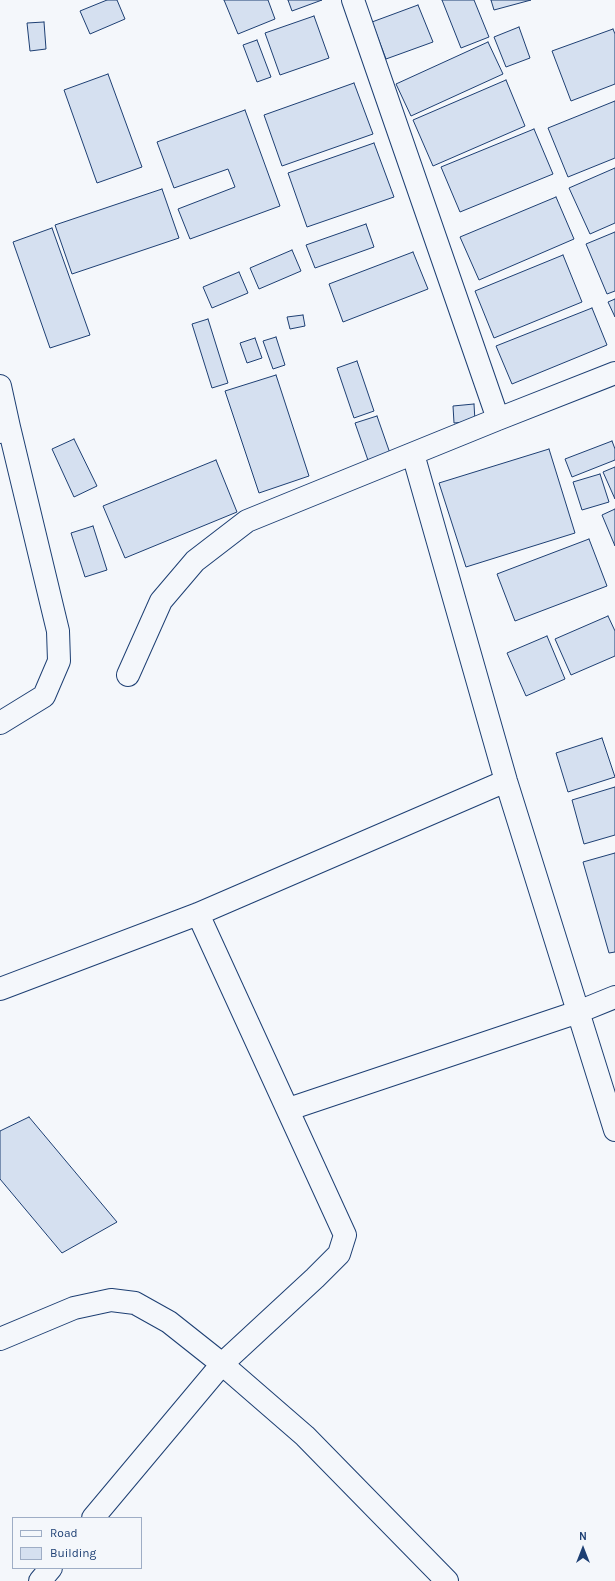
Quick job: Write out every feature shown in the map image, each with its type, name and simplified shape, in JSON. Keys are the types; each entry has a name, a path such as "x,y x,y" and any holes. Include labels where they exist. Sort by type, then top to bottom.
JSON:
{"street":[{"path":"353,0 498,419"},
{"path":"128,675 160,601 195,561 248,521 615,373"},
{"path":"0,386 5,430 58,631 59,661 44,696 0,723"},
{"path":"413,454 506,781 615,1130"},
{"path":"0,989 198,914 506,781"},
{"path":"94,1517 222,1364 339,1254 345,1235 289,1109 198,914"},
{"path":"289,1109 578,1012 615,997"},
{"path":"0,1339 74,1308 111,1300 135,1303 169,1322 222,1364 305,1436 447,1581"},
{"path":"40,1581 50,1569"}],"building":[{"path":"107,0 117,0 125,19 90,34 80,11"},
{"path":"224,0 268,0 275,19 238,34"},
{"path":"288,0 322,0 292,11"},
{"path":"442,0 474,0 489,37 461,48"},
{"path":"491,0 531,0 494,10"},
{"path":"418,5 433,42 386,59 372,22"},
{"path":"314,16 329,58 280,75 265,33"},
{"path":"44,22 46,49 30,51 27,23"},
{"path":"519,27 530,58 506,67 494,37"},
{"path":"613,29 615,34 615,84 571,101 552,51"},
{"path":"257,40 271,77 257,82 243,45"},
{"path":"488,42 503,74 411,116 396,84"},
{"path":"108,74 142,167 97,183 64,90"},
{"path":"506,80 525,126 433,166 413,120"},
{"path":"354,83 373,134 282,166 264,115"},
{"path":"615,101 615,158 568,177 548,128"},
{"path":"245,110 280,206 190,239 178,209 235,187 228,169 174,188 157,142"},
{"path":"534,129 553,174 460,212 441,167"},
{"path":"374,143 394,197 307,227 288,173"},
{"path":"615,168 615,223 590,234 569,188"},
{"path":"162,189 179,238 72,274 55,225"},
{"path":"556,197 574,239 479,280 460,237"},
{"path":"366,224 374,247 315,268 306,245"},
{"path":"52,228 90,335 50,348 13,242"},
{"path":"615,232 615,291 607,294 586,244"},
{"path":"292,250 301,271 259,289 250,268"},
{"path":"413,252 428,289 343,322 329,284"},
{"path":"563,255 582,302 494,338 475,291"},
{"path":"239,272 248,293 212,308 203,287"},
{"path":"615,299 615,317 608,302"},
{"path":"592,308 607,345 512,384 496,346"},
{"path":"303,315 305,326 290,329 287,317"},
{"path":"208,319 228,383 212,388 192,324"},
{"path":"276,337 285,365 273,369 263,341"},
{"path":"255,338 262,358 247,363 240,343"},
{"path":"357,361 374,411 354,418 337,368"},
{"path":"276,375 309,476 259,493 225,391"},
{"path":"474,404 475,421 454,423 453,406"},
{"path":"377,416 392,459 370,466 355,423"},
{"path":"74,439 97,486 74,497 52,449"},
{"path":"612,441 615,449 615,460 572,477 565,459"},
{"path":"549,449 575,533 466,567 439,483"},
{"path":"216,460 237,512 125,558 103,506"},
{"path":"615,467 615,499 603,472"},
{"path":"600,474 609,502 582,510 573,482"},
{"path":"615,509 615,546 602,515"},
{"path":"93,526 107,570 85,577 71,533"},
{"path":"589,539 607,586 515,621 497,574"},
{"path":"608,616 615,631 615,656 571,675 555,639"},
{"path":"547,636 565,679 526,696 507,653"},
{"path":"602,738 615,777 568,792 556,753"},
{"path":"615,787 615,835 584,844 572,800"},
{"path":"615,853 615,952 609,953 583,862"},
{"path":"29,1117 117,1222 62,1253 0,1179 0,1131"}]}
